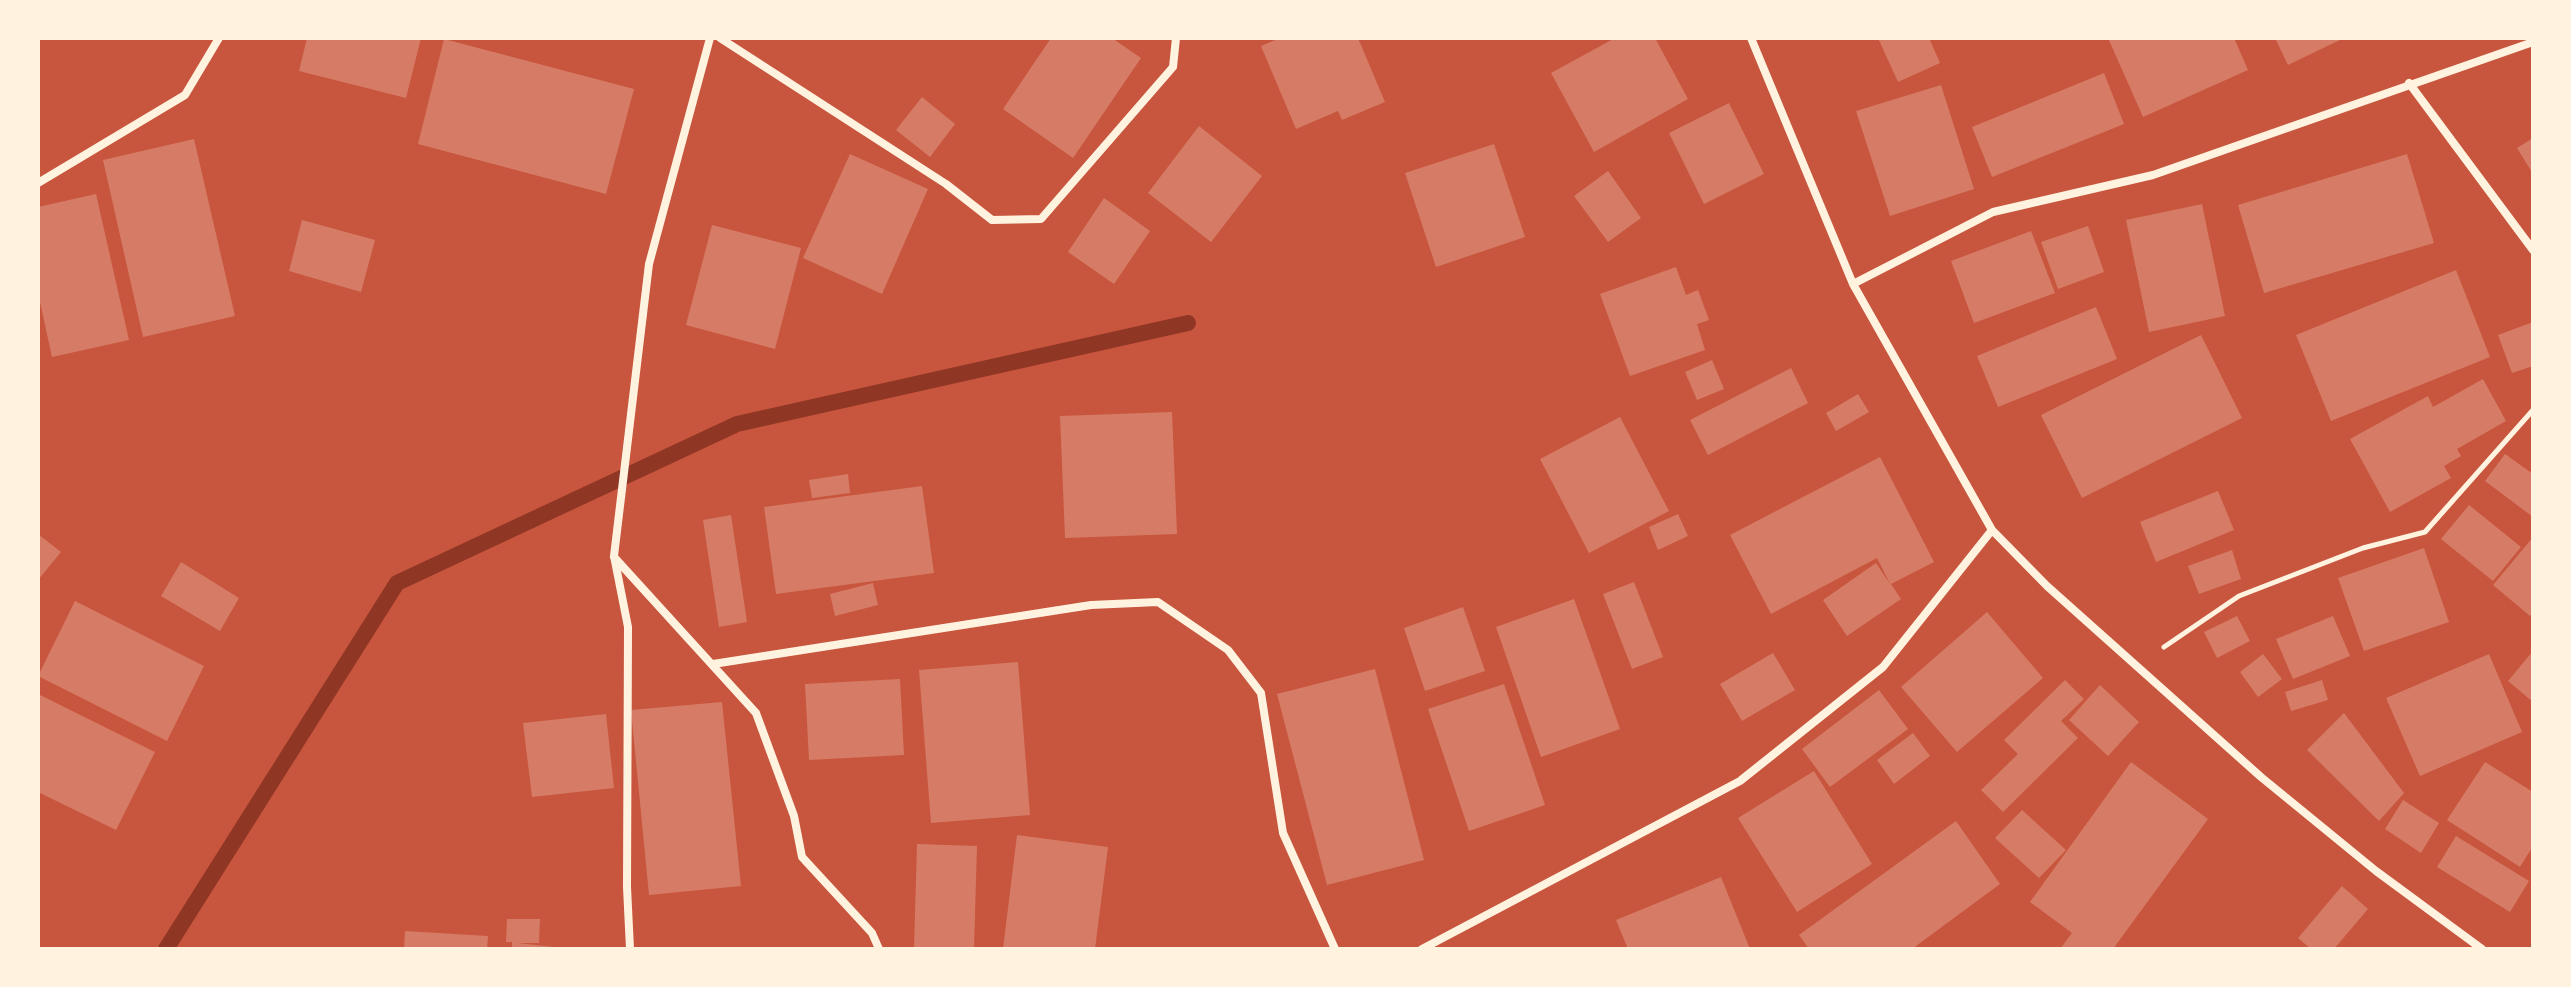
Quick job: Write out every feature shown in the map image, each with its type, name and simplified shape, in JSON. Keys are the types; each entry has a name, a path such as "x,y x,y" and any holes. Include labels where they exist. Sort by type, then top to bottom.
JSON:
{"street":[{"path":"38,183 185,95 219,38"},
{"path":"630,949 627,872 628,627 614,556 649,264 710,38"},
{"path":"720,38 946,184 992,220 1041,219 1173,67 1176,38"},
{"path":"1751,38 1853,284 1992,530 2261,777 2376,871 2482,949"},
{"path":"1853,284 1993,212 2153,175 2533,42"},
{"path":"2409,83 2533,250"},
{"path":"1422,949 1740,781 1883,667 1992,530"},
{"path":"614,556 756,713 794,816 802,857 872,933 879,949"},
{"path":"713,664 1091,605 1158,602 1228,650 1261,693 1283,833 1335,949"}],"path":[{"path":"2137,666 2239,596 2363,548 2425,532 2533,410"}],"building":[{"path":"307,38 421,38 406,98 299,71"},
{"path":"1051,38 1112,38 1141,58 1073,158 1003,109"},
{"path":"1280,38 1358,38 1385,102 1342,120 1338,111 1296,129 1261,46"},
{"path":"1615,38 1655,38 1688,99 1594,152 1551,73"},
{"path":"1878,38 1929,38 1940,63 1898,82"},
{"path":"2108,38 2234,38 2248,70 2143,117"},
{"path":"2275,38 2344,38 2288,65"},
{"path":"444,39 634,89 606,194 418,144"},
{"path":"2104,73 2124,124 1992,177 1972,127"},
{"path":"1941,85 1974,189 1890,216 1856,111"},
{"path":"922,97 955,124 930,157 896,130"},
{"path":"1729,103 1764,174 1704,204 1669,133"},
{"path":"1199,126 1262,176 1211,242 1148,193"},
{"path":"2533,138 2533,174 2517,148"},
{"path":"194,139 235,316 143,337 103,160"},
{"path":"1494,144 1525,237 1436,267 1405,173"},
{"path":"850,154 928,189 882,294 803,258"},
{"path":"2407,154 2434,243 2264,293 2238,205"},
{"path":"1608,171 1641,218 1608,242 1574,196"},
{"path":"96,194 129,340 52,357 38,293 38,207"},
{"path":"1104,198 1150,231 1114,284 1068,252"},
{"path":"2202,204 2225,316 2149,332 2126,220"},
{"path":"302,220 375,240 361,292 289,271"},
{"path":"712,225 801,248 775,349 686,325"},
{"path":"2088,226 2104,272 2058,289 2041,242"},
{"path":"2031,231 2055,293 1974,323 1951,261"},
{"path":"1676,267 1686,295 1698,290 1709,320 1697,324 1705,350 1630,376 1600,294"},
{"path":"2456,270 2490,357 2331,421 2296,335"},
{"path":"2096,307 2117,359 1998,407 1977,356"},
{"path":"2533,322 2533,366 2512,373 2498,335"},
{"path":"2201,335 2242,418 2082,498 2041,415"},
{"path":"1712,360 1724,389 1697,400 1685,372"},
{"path":"1791,368 1808,403 1708,455 1690,420"},
{"path":"2483,379 2506,421 2457,449 2461,456 2444,466 2451,478 2390,512 2350,439 2428,396 2433,407"},
{"path":"1858,394 1869,412 1836,431 1826,413"},
{"path":"1172,412 1177,534 1065,538 1060,416"},
{"path":"1620,417 1669,511 1589,553 1540,459"},
{"path":"2505,454 2533,474 2533,517 2485,481"},
{"path":"1880,457 1934,562 1891,584 1901,599 1847,636 1823,600 1876,563 1890,584 1877,558 1771,614 1730,535"},
{"path":"848,474 850,493 812,498 809,480"},
{"path":"922,486 934,573 776,594 764,507"},
{"path":"2218,491 2234,530 2156,562 2140,522"},
{"path":"2469,505 2521,547 2493,581 2441,539"},
{"path":"1678,514 1688,536 1658,550 1649,527"},
{"path":"731,515 747,622 719,627 703,520"},
{"path":"38,534 61,552 38,580"},
{"path":"2533,537 2533,612 2530,616 2493,585"},
{"path":"2424,548 2449,622 2364,651 2338,578"},
{"path":"2232,550 2241,579 2199,594 2188,566"},
{"path":"181,562 239,598 220,631 161,596"},
{"path":"1634,582 1663,657 1632,669 1603,594"},
{"path":"873,583 878,605 835,616 830,594"},
{"path":"1574,599 1620,729 1541,757 1496,627"},
{"path":"75,601 204,666 167,741 38,676"},
{"path":"1463,607 1485,671 1425,691 1404,628"},
{"path":"1987,612 2043,678 1957,752 1901,687"},
{"path":"2237,616 2250,641 2217,658 2204,632"},
{"path":"2333,616 2350,656 2293,679 2276,639"},
{"path":"2533,651 2533,702 2508,681"},
{"path":"1773,653 1795,690 1742,721 1720,684"},
{"path":"2263,654 2282,679 2258,697 2240,672"},
{"path":"2489,654 2522,732 2420,776 2386,698"},
{"path":"1018,662 1030,815 931,823 919,670"},
{"path":"1375,669 1424,860 1327,885 1277,694"},
{"path":"900,679 904,755 809,760 805,684"},
{"path":"2065,680 2084,699 2061,721 2078,738 2003,812 1981,790 2018,754 2004,740"},
{"path":"2322,680 2328,700 2291,711 2285,692"},
{"path":"1504,684 1545,805 1469,831 1428,709"},
{"path":"2100,685 2139,722 2108,756 2069,720"},
{"path":"1879,690 1908,729 1830,787 1802,749"},
{"path":"38,694 155,752 116,830 38,792"},
{"path":"722,702 741,886 649,895 631,710"},
{"path":"2344,713 2404,793 2379,821 2307,750"},
{"path":"606,714 614,788 532,797 523,723"},
{"path":"1913,733 1930,756 1894,784 1877,760"},
{"path":"2131,762 2208,819 2113,949 2060,949 2072,933 2030,902"},
{"path":"2485,762 2533,792 2533,846 2520,867 2447,820"},
{"path":"1814,771 1872,864 1797,912 1738,818"},
{"path":"2403,800 2439,823 2421,853 2385,829"},
{"path":"2022,810 2066,850 2039,878 1995,838"},
{"path":"1956,821 2000,884 1912,949 1809,949 1799,935"},
{"path":"1017,835 1108,847 1095,949 1003,949"},
{"path":"2456,836 2529,881 2510,912 2437,867"},
{"path":"917,844 977,846 974,949 914,949"},
{"path":"1721,877 1750,949 1628,949 1616,920"},
{"path":"2342,886 2368,909 2334,949 2311,949 2298,938"},
{"path":"507,919 540,919 539,943 517,943 573,949 512,949 512,942 506,942"},
{"path":"405,931 488,936 487,949 404,949"}],"waterway":[{"path":"166,949 397,583 737,424 1188,323"}]}
